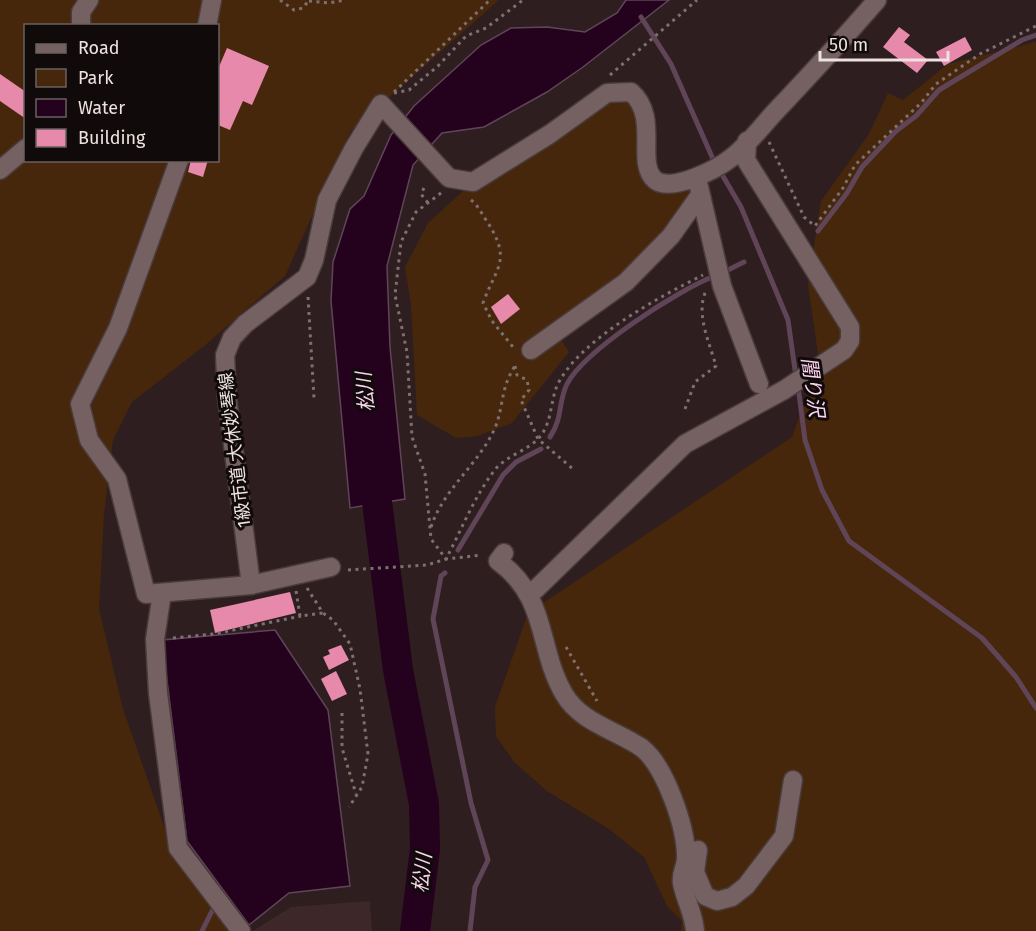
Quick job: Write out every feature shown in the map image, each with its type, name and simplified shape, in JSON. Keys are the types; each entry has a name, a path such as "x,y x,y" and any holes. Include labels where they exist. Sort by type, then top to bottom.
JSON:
{"street":[{"path":"81,24 81,12 89,0"},
{"path":"207,24 212,0"},
{"path":"307,277 314,260 327,200 340,173 381,104 394,115 450,187 473,182 549,134 607,93 618,90 630,92 639,99 645,109 647,161 651,176 658,183 674,183 704,173 732,158 877,0"},
{"path":"527,593 536,589 685,444 784,390 844,350 850,341 850,327 746,160 747,141"},
{"path":"0,170 24,150"},
{"path":"179,162 118,328 80,404 89,440 117,479 146,594 251,585 331,567"},
{"path":"704,173 700,195 718,267 759,384"},
{"path":"526,354 626,282 671,236 700,195"},
{"name":"1級市道 大休妙琴線","path":"251,585 227,398 225,356 232,338 245,324 307,277"},
{"path":"504,553 498,561 527,593 538,614 555,675 565,696 598,725 644,750 662,776 683,835 687,859 681,880 695,931"},
{"path":"162,593 155,639 158,693 178,848 241,931"},
{"path":"683,835 698,847 695,872 698,885 705,896 717,901 732,897 746,886 784,836 789,820 789,795 794,780"}],"path":[{"path":"280,0 294,10 303,8 309,1 329,3 345,0"},
{"path":"490,0 392,94 409,90 438,66 466,36 486,28 523,0"},
{"path":"651,42 697,0"},
{"path":"765,123 770,142 804,217 814,226 862,157 921,103 936,84 980,54 1036,26"},
{"path":"446,559 431,538 425,474 412,437 407,352 395,295 401,242 416,212 450,187"},
{"path":"424,188 421,194 428,203"},
{"path":"430,528 436,511 481,452 495,427 505,381 526,354 492,321 483,303 499,270 502,254 493,231 474,201 463,198"},
{"path":"446,559 495,469 538,439 549,423 560,380 591,346 647,305 718,267"},
{"path":"307,277 314,398"},
{"path":"685,409 695,382 716,366 704,323 704,315"},
{"path":"515,366 518,375 527,380 529,390 521,400 538,439 573,469"},
{"path":"355,572 427,565 446,559 504,553"},
{"path":"298,573 323,613 333,620 350,644 360,689 368,754 362,787 349,807"},
{"path":"298,573 301,616"},
{"path":"155,639 214,634 323,613"},
{"path":"563,641 592,696 604,708"},
{"path":"342,713 342,748 356,796"}],"shaded area":[{"path":"370,901 372,931 253,931 291,907"}],"green space":[{"path":"0,0 499,0 350,132 285,276 203,347 132,402 113,440 104,514 99,609 123,709 172,849 228,931 0,931"},
{"path":"1036,42 1036,931 681,931 682,921 667,906 644,857 609,829 547,791 515,763 496,736 495,707 528,613 792,437 819,361 808,284 821,201 869,134 888,93 903,100 948,64"},
{"path":"631,92 651,176 698,176 666,233 622,275 551,324 569,352 512,423 477,436 456,438 417,415 411,305 405,267 428,223 473,182 607,93"}],"water":[{"path":"626,0 669,0 547,92 484,127 442,133 413,165 387,266 390,347 405,499 350,508 331,301 333,262 350,209 364,196 391,135 414,106 481,45 511,28 547,27 585,32 617,13"},
{"path":"275,630 328,710 350,886 289,893 249,925 187,841 162,640"}],"building":[{"path":"899,27 910,35 904,42 928,60 917,73 883,47"},
{"path":"965,37 972,50 944,66 936,52"},
{"path":"227,48 269,66 252,105 243,101 230,130 219,125 219,67"},
{"path":"0,74 24,91 24,118 0,101"},
{"path":"190,162 207,162 203,177 188,172"},
{"path":"508,294 520,309 501,324 491,307"},
{"path":"290,592 296,613 215,633 210,610"},
{"path":"341,645 349,660 329,670 323,657 330,654 328,650"},
{"path":"336,671 347,694 332,701 321,679"}],"waterway":[{"name":"闇り沢","path":"641,17 671,64 713,159 741,207 788,320 796,377"},
{"path":"818,231 847,193 862,167 896,131 916,116 939,90 1022,40 1036,35"},
{"path":"724,272 744,262"},
{"path":"550,437 557,423 567,384 592,355 657,307 715,276"},
{"name":"闇り沢","path":"798,386 805,440 822,490 849,541 982,638 1016,677 1036,708"},
{"path":"458,550 503,475 516,462 541,449"},
{"name":"松川","path":"372,462 398,670 424,804 425,849 415,931"},
{"path":"445,573 441,576 433,619 471,803 488,860 475,887 470,931"},
{"path":"202,931 216,903"}]}
